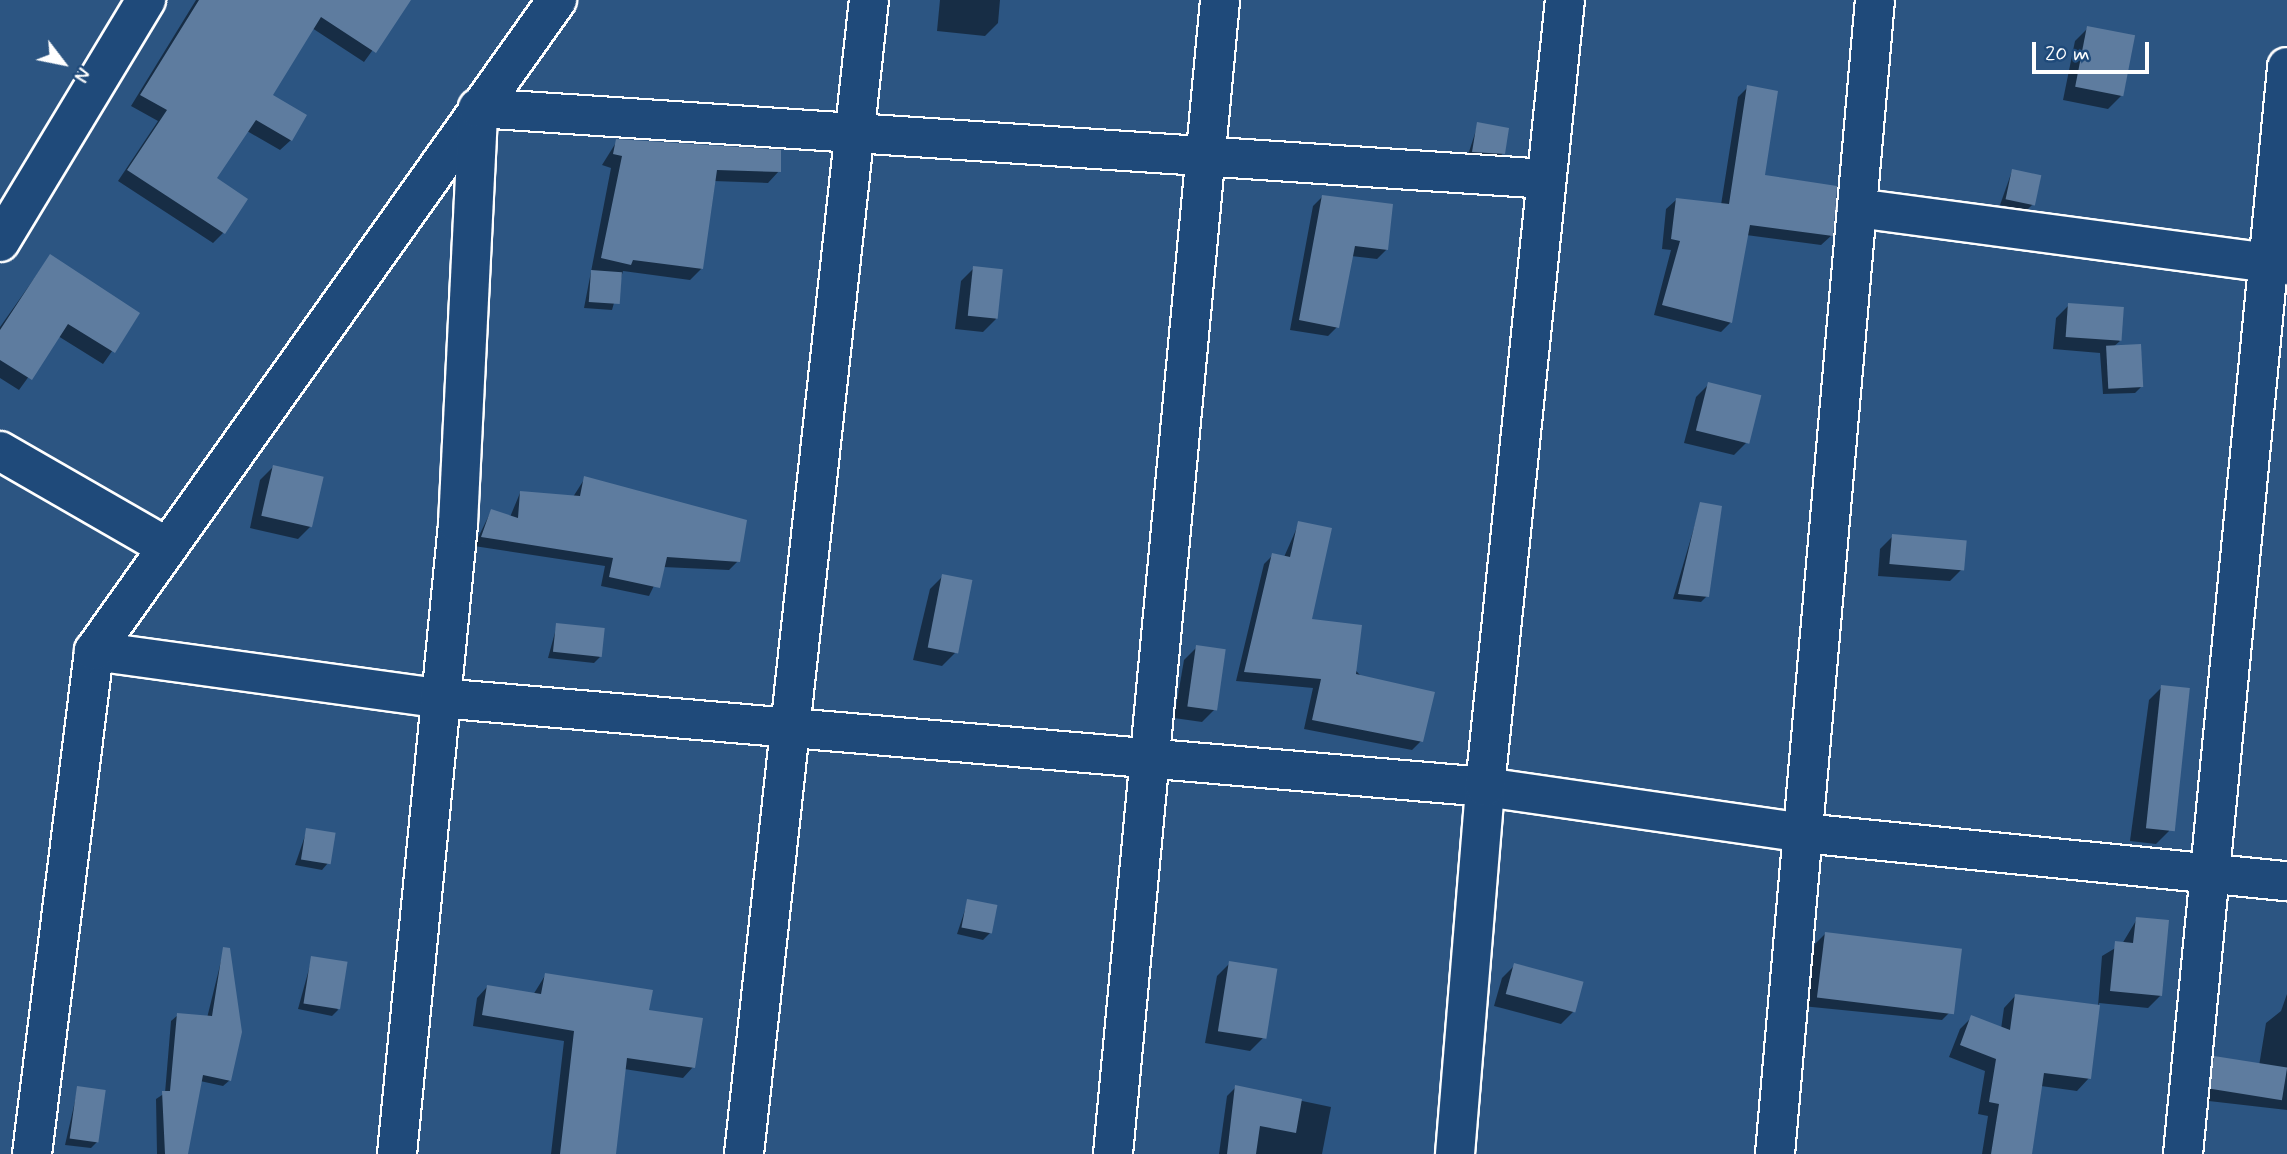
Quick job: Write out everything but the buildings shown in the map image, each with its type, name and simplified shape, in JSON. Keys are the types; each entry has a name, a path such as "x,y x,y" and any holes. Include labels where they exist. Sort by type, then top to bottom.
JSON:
{"street":[{"path":"0,242 146,0"},
{"path":"32,1154 94,651 557,0"},
{"path":"744,1154 794,726 869,0"},
{"path":"1113,1154 1146,757 1220,0"},
{"path":"1455,1154 1485,787 1565,0"},
{"path":"1775,1154 1875,0"},
{"path":"2183,1154 2210,873 2278,264 2287,66"},
{"path":"478,108 1547,178"},
{"path":"397,1154 439,698 458,524 478,108"},
{"path":"1857,208 2278,264"},
{"path":"0,451 167,547"},
{"path":"94,651 439,698 794,726 1485,787 1803,833 2287,881"}]}
